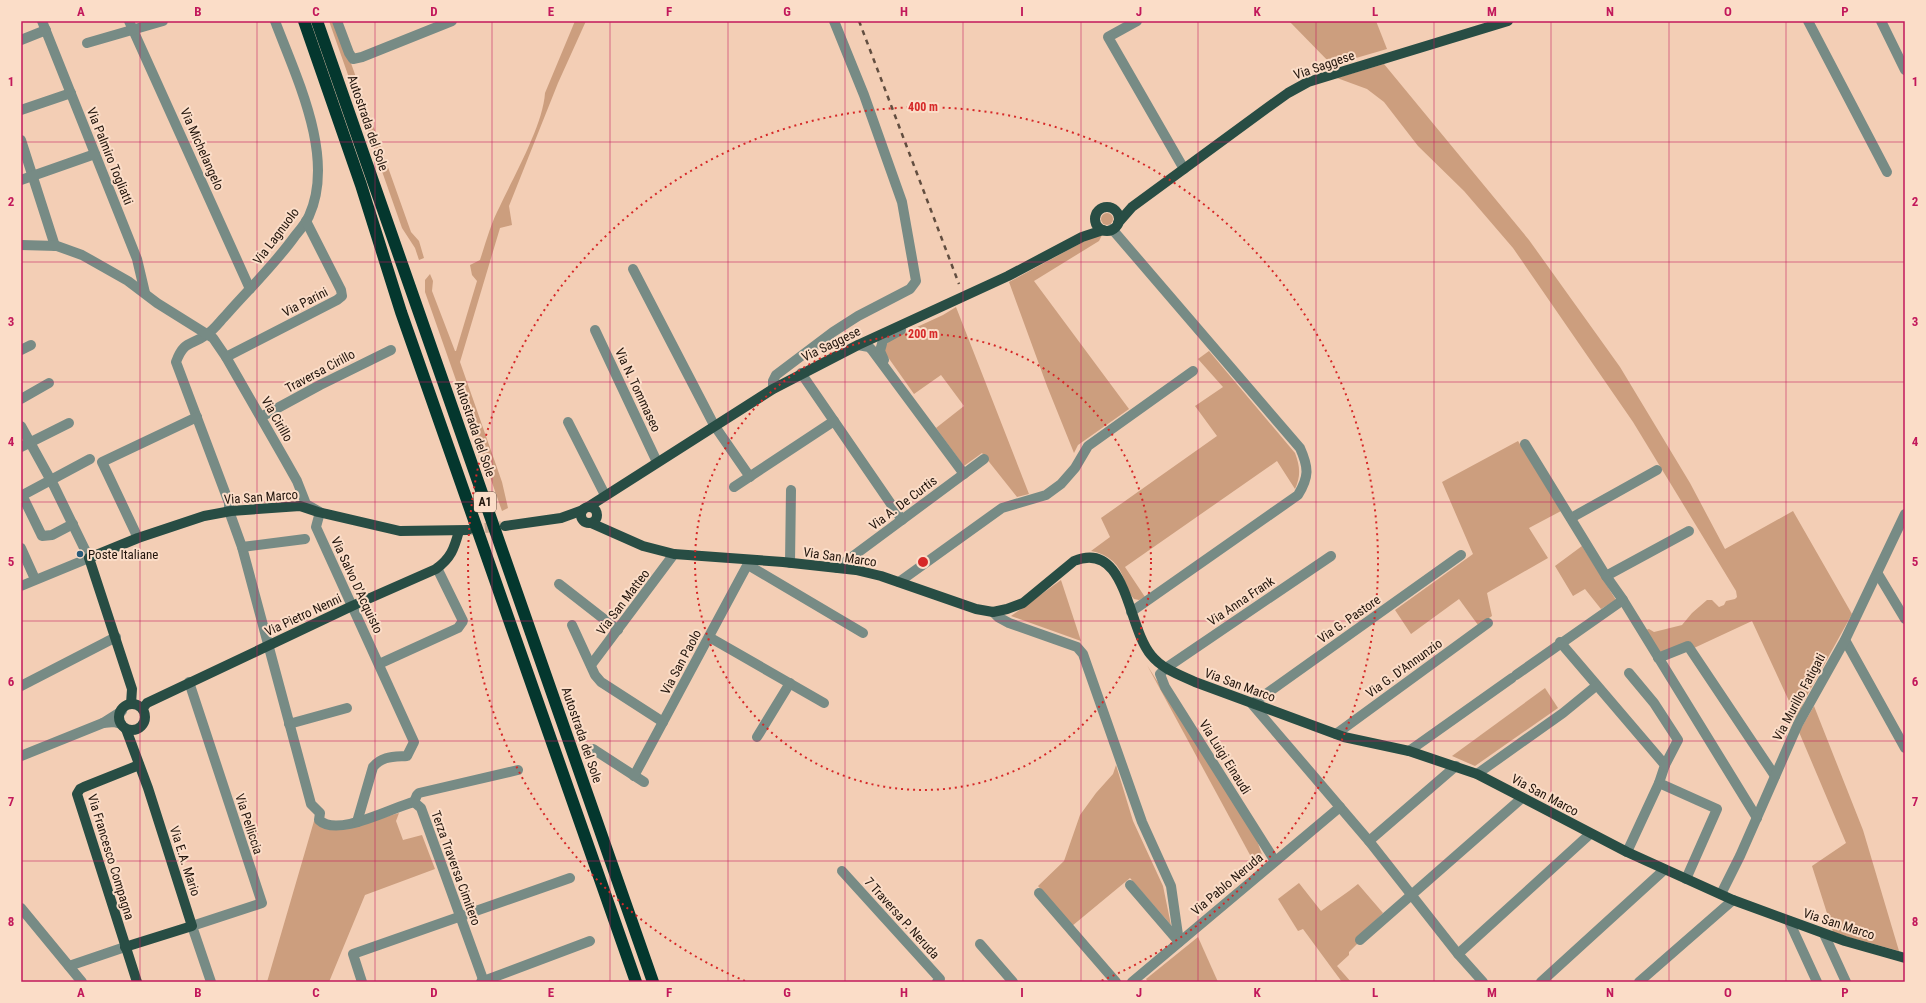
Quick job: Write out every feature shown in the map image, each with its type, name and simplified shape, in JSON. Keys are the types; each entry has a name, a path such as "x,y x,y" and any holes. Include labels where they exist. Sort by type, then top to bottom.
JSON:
{"highway":[{"name":"Autostrada del Sole","path":"304,21 361,185 401,312 636,982"},
{"name":"Autostrada del Sole","path":"317,21 653,982"}],"main road":[{"name":"Via Saggese","path":"1132,207 1288,92 1308,82 1508,21"},
{"path":"1082,237 1098,211 1104,208 1114,210 1132,207"},
{"path":"1111,227 1132,207"},
{"path":"1111,227 1118,216 1114,210"},
{"path":"1096,215 1097,225 1111,227"},
{"name":"Via Saggese","path":"591,515 604,496 773,389 858,345 1008,276 1082,237 1111,227"},
{"name":"Via San Marco","path":"89,558 180,523 229,512 300,506 319,515 400,531 463,531"},
{"path":"505,526 591,515"},
{"name":"Via San Marco","path":"591,515 614,534 644,546 674,554 749,562 790,563 856,570 899,582 976,609 993,612 1023,603 1040,587 1074,561 1093,557 1103,560 1115,573 1140,638 1151,656 1166,668 1195,682 1336,734 1409,751 1477,774 1590,834 1664,870 1733,900 1824,934 1905,958"},
{"name":"Via Pietro Nenni","path":"143,708 147,703 189,682 437,568 447,561 463,531"},
{"path":"89,558 132,689 131,704 122,711 120,720 123,726 134,731 137,730"},
{"path":"131,704 143,708 145,715 137,730 132,748"},
{"name":"Via E.A. Mario","path":"123,726 139,765 192,926"},
{"name":"Via Francesco Compagna","path":"137,982 77,794 80,789 84,787 139,765"},
{"path":"125,947 192,926"}],"street":[{"path":"87,43 130,25 164,21"},
{"name":"Via Lagnuolo","path":"208,334 283,254 306,221 315,200 319,171 313,132 306,103 275,21"},
{"path":"337,21 349,53 353,59 368,55 452,21"},
{"path":"773,389 773,380 776,375 795,360 858,316 910,289 916,281 902,202 864,95 834,21"},
{"path":"1137,21 1108,37 1184,169"},
{"path":"1808,21 1887,172"},
{"path":"1881,21 1905,70"},
{"name":"Via Michelangelo","path":"130,25 180,130 250,289"},
{"name":"Via Palmiro Togliatti","path":"21,40 44,26 137,259 144,293"},
{"path":"21,110 71,93"},
{"path":"21,140 55,246"},
{"path":"21,180 95,154"},
{"name":"Via Parini","path":"226,357 338,300 342,296 341,290 306,221"},
{"path":"1111,227 1300,448 1307,469 1306,483 1298,495 1131,612"},
{"name":"Via Cirillo","path":"21,243 55,246 82,255 128,281 157,303 208,334 218,343 297,481 306,504 319,515"},
{"path":"633,269 714,426 750,477"},
{"path":"890,371 880,351 884,340 897,331 928,316 948,303"},
{"name":"Via N. Tommaseo","path":"596,330 658,462"},
{"path":"208,334 190,342 184,347 176,362 198,417 229,503 229,512 242,547 267,646 311,804 320,813 319,820 336,826 357,822 414,802"},
{"path":"21,350 31,345"},
{"path":"858,345 869,347 890,371 964,474"},
{"name":"Traversa Cirillo","path":"261,418 320,385 391,350"},
{"path":"899,582 1002,508 1046,495 1061,484 1074,468 1088,446 1193,371"},
{"path":"801,374 902,520"},
{"path":"21,398 49,383"},
{"path":"138,538 102,462 198,417"},
{"path":"734,487 834,421"},
{"path":"568,422 604,496"},
{"path":"26,444 68,423"},
{"path":"21,426 26,444 51,480 89,558"},
{"path":"1526,444 1570,518 1757,818"},
{"path":"73,524 52,535 42,536 22,496 90,459"},
{"name":"Via A. De Curtis","path":"837,568 984,459"},
{"path":"1570,518 1657,470"},
{"path":"790,563 791,490"},
{"name":"Via Murillo Fatigati","path":"1721,894 1757,818 1798,724 1845,640 1878,574 1905,514"},
{"name":"Via Salvo D'Acquisto","path":"319,515 316,526 414,742 407,756 388,757 379,760 373,768 357,822"},
{"path":"1606,576 1689,531"},
{"path":"242,547 305,539"},
{"path":"21,548 35,579"},
{"name":"Via San Matteo","path":"591,665 674,554"},
{"name":"Via G. Pastore","path":"1252,704 1461,555"},
{"name":"Via Anna Frank","path":"1166,668 1331,556"},
{"name":"Via San Marco","path":"21,586 89,558"},
{"path":"749,562 863,633"},
{"name":"Via San Paolo","path":"634,776 749,562"},
{"path":"379,664 458,628 462,623 463,621 437,568"},
{"path":"1878,574 1905,619"},
{"path":"559,584 618,630"},
{"path":"1409,751 1560,642 1622,600"},
{"path":"993,612 998,617 1009,622 1077,648 1083,654 1142,822 1171,886 1179,942"},
{"name":"Via G. D'Annunzio","path":"1336,734 1488,623"},
{"path":"572,625 591,665 601,682 663,722"},
{"path":"21,686 116,637"},
{"path":"709,637 824,703"},
{"path":"1845,640 1905,748"},
{"path":"1560,642 1665,765"},
{"path":"1658,658 1688,646 1775,776"},
{"name":"Via Luigi Einaudi","path":"1166,668 1160,674 1166,687 1275,861"},
{"path":"1627,852 1659,783 1665,765 1678,740 1654,703 1630,673"},
{"name":"Via Pelliccia","path":"189,682 262,903 192,926"},
{"path":"757,737 790,683"},
{"path":"1477,774 1563,713 1596,686"},
{"path":"1252,704 1369,841 1458,954 1483,982"},
{"path":"289,724 347,708"},
{"path":"21,756 103,723 122,711"},
{"path":"103,723 114,722 123,726"},
{"path":"593,748 644,782"},
{"path":"1369,841 1456,766"},
{"name":"Terza Traversa Cimitero","path":"483,982 421,808 414,802 419,793 518,770"},
{"path":"1659,783 1717,809 1686,879"},
{"path":"1360,940 1522,798"},
{"name":"Via Pablo Neruda","path":"1132,982 1340,807"},
{"path":"1458,954 1590,834"},
{"path":"1541,982 1664,870"},
{"name":"7 Traversa P. Neruda","path":"842,871 940,979 936,982"},
{"path":"362,982 353,954 461,918 570,878"},
{"path":"1130,885 1179,942"},
{"path":"1039,893 1116,982"},
{"path":"1639,982 1733,900"},
{"path":"21,908 82,982"},
{"path":"1788,921 1817,982"},
{"name":"Via E.A. Mario","path":"192,926 211,982"},
{"path":"1824,934 1846,982"},
{"path":"483,982 590,941"},
{"path":"980,944 1013,982"},
{"path":"69,966 125,947"}],"shaded area":[{"path":"329,21 336,21 411,232 419,241 424,258 419,260 415,248 402,228"},
{"path":"575,21 586,21 558,83 509,206 512,225 500,228 460,362 502,482 508,508 502,511 425,292 425,280 430,274 433,281 432,291 456,351 477,281 472,275 470,265 480,260 494,219 534,135 543,106 545,93"},
{"path":"1289,21 1376,21 1387,49 1332,65"},
{"path":"1384,64 1529,240 1620,367 1690,483 1725,549 1793,511 1852,614 1804,701 1796,723 1789,701 1752,621 1694,648 1689,641 1659,653 1645,630 1649,629 1654,632 1682,625 1692,613 1707,600 1712,600 1719,607 1724,605 1726,601 1735,599 1737,597 1736,591 1633,422 1513,248 1464,191 1418,146 1384,102 1367,89 1337,78"},
{"path":"1107,213 1111,215 1113,219 1111,223 1107,225 1103,223 1101,219 1103,215"},
{"path":"1102,235 1099,241 1034,281 1129,409 1078,445 1074,453 1047,386 1009,282 1094,236"},
{"path":"956,307 1029,494 1017,497 982,453 964,466 936,428 964,406 941,375 914,394 885,353 885,346 891,339 943,315"},
{"path":"1209,351 1295,453 1299,471 1297,484 1295,489 1277,461 1125,567 1145,597 1139,600 1134,599 1120,570 1113,561 1097,552 1091,551 1110,537 1101,518 1217,436 1195,406 1223,387 1198,359"},
{"path":"1518,441 1561,511 1529,528 1548,558 1487,593 1492,616 1478,625 1459,599 1411,634 1395,610 1473,554 1442,482"},
{"path":"1582,546 1616,600 1601,609 1585,589 1573,596 1555,566"},
{"path":"1061,580 1081,641 1011,616"},
{"path":"1147,665 1256,838 1264,860 1256,866"},
{"path":"1545,688 1558,708 1475,766 1452,756"},
{"path":"1814,706 1863,830 1899,951 1833,932 1812,866 1846,843 1799,732"},
{"path":"1116,765 1133,821 1163,886 1171,925 1130,878 1072,926 1038,886 1064,861 1080,815 1096,793 1113,774"},
{"path":"399,813 396,821 403,840 422,835 435,869 365,895 329,982 267,982 314,821 325,826 382,818"},
{"path":"1299,883 1321,911 1358,884 1383,913 1357,938 1359,942 1349,952 1349,955 1337,966 1351,982 1342,982 1303,929 1298,931 1278,899"},
{"path":"1198,937 1218,982 1148,982 1146,979"}],"tunnel":[{"path":"470,530 501,526"}],"railway":[{"path":"859,21 959,284"}],"place":[{"name":"Poste Italiane","path":"80,554"}]}
